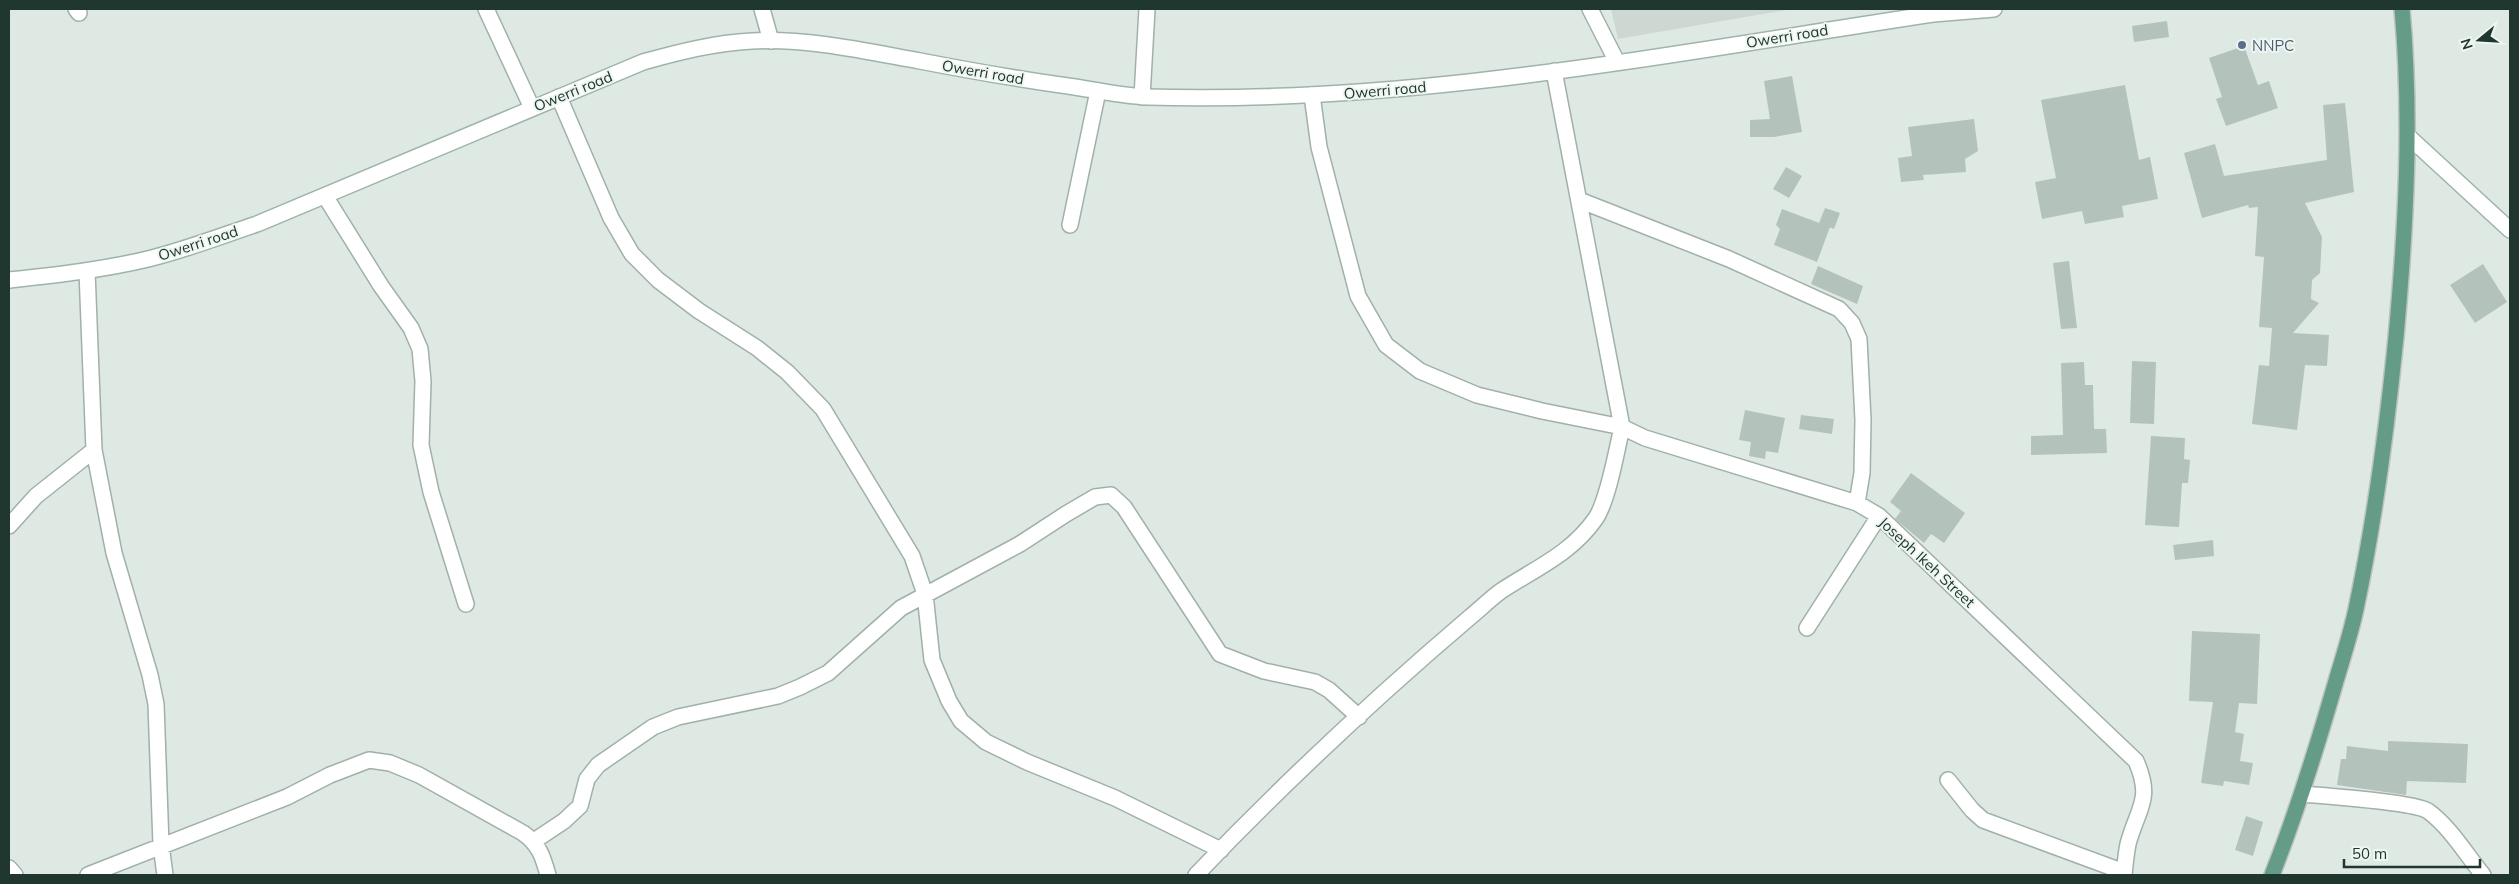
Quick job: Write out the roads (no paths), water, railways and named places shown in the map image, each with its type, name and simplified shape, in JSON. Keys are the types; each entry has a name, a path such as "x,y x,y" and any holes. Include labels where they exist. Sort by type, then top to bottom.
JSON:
{"main road":[{"path":"2272,875 2302,794 2356,611 2384,451 2402,275 2409,136 2407,68 2402,9"}],"street":[{"path":"486,9 532,108"},
{"path":"762,9 771,42"},
{"path":"1142,97 1147,9"},
{"path":"1590,9 1617,62"},
{"name":"Owerri road","path":"9,280 87,270 149,259 210,240 325,196 643,62 696,48 752,41 805,42 873,52 1008,77 1142,97 1252,98 1373,92 1554,71 1932,11 1994,9"},
{"path":"1202,873 1221,850 1291,779 1433,648 1500,592 1552,562 1576,544 1597,516 1615,462 1622,427 1554,71"},
{"path":"1070,225 1098,91"},
{"name":"Joseph Ikeh Street","path":"1312,95 1325,173 1358,296 1386,345 1420,371 1477,395 1542,411 1622,427 1645,438 1857,503 1879,516 2136,761 2144,780 2144,798 2128,845 2124,874"},
{"path":"559,97 611,218 632,254 658,280 692,306 757,348 787,372 823,409 912,556 925,594 932,660 949,701 961,721 994,746 1027,762 1115,798 1221,850"},
{"path":"2409,136 2510,230"},
{"path":"325,196 381,286 411,328 420,349 423,381 421,445 431,492 466,604"},
{"path":"1579,200 1729,259 1840,309 1852,323 1859,339 1863,420 1862,473 1857,503"},
{"path":"87,270 94,450 114,553 150,675 156,704 161,844 166,875"},
{"path":"9,526 36,496 94,450"},
{"path":"534,841 564,821 580,806 587,779 598,765 652,727 678,717 778,696 828,673 886,620 925,594 1020,544 1095,497 1111,495 1124,507 1220,654 1264,671 1315,682 1329,690 1359,717"},
{"path":"1807,628 1879,516"},
{"path":"88,875 161,844 287,797 338,771 370,760 390,763 419,775 534,841 542,853 548,875"},
{"path":"1948,780 1972,810 1983,820 2124,874"},
{"path":"2302,794 2404,805 2426,810 2446,827 2483,875"},
{"path":"9,868 15,875"}],"place":[{"name":"NNPC","path":"2242,45"}]}
